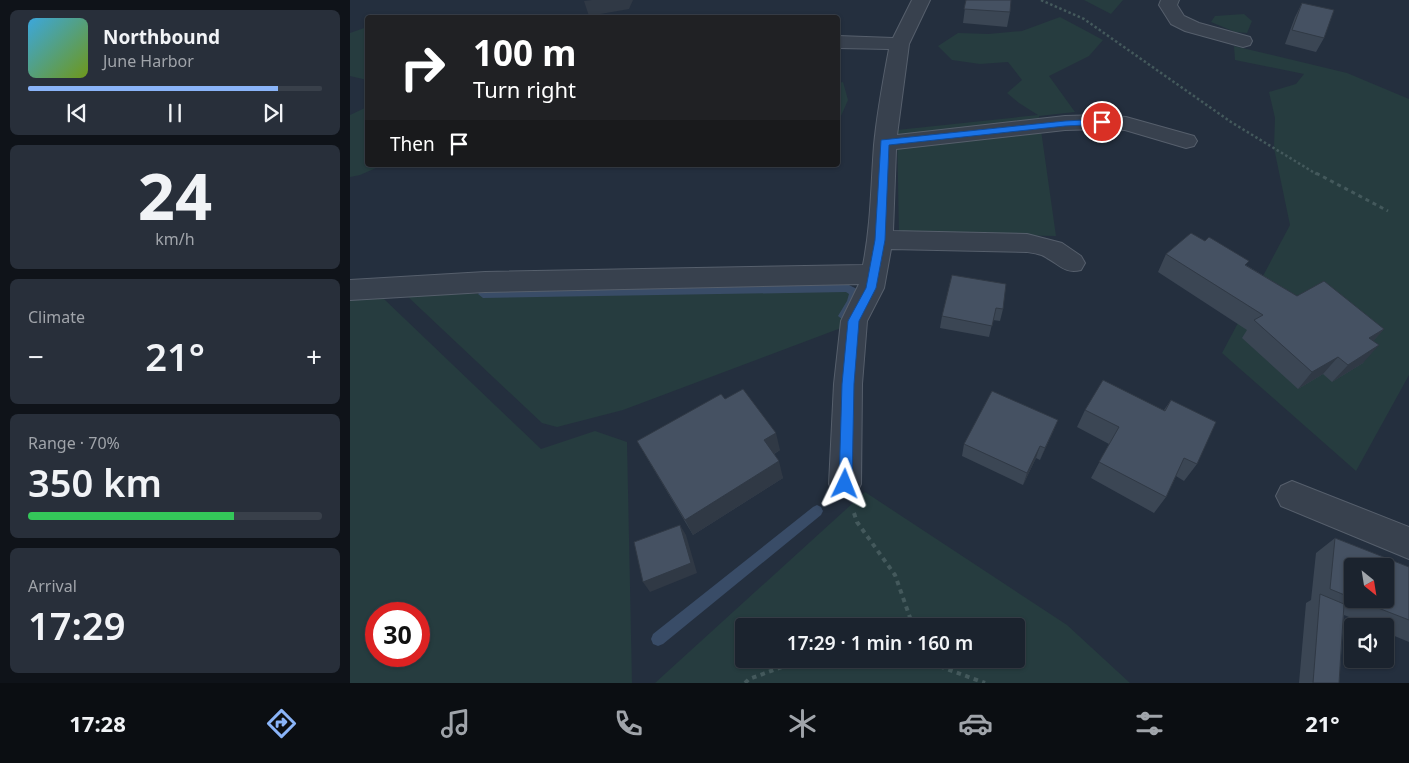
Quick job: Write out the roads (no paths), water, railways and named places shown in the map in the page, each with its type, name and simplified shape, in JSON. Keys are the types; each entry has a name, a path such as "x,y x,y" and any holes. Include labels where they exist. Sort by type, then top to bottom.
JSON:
{"street":[{"path":"845,484 848,384 854,321 871,288 880,240 885,142 890,99 900,44 921,0"},
{"path":"1170,0 1168,5 1177,20 1192,27 1243,41"},
{"path":"840,42 900,44"},
{"path":"885,142 1065,123 1102,122 1126,124 1186,141"},
{"path":"880,240 1027,243 1053,249 1072,263"},
{"path":"350,290 485,282 874,274"},
{"path":"1292,496 1409,543"}],"waterway":[{"path":"483,294 847,288 854,292 852,301 843,316"},
{"path":"658,639 817,511"}]}
